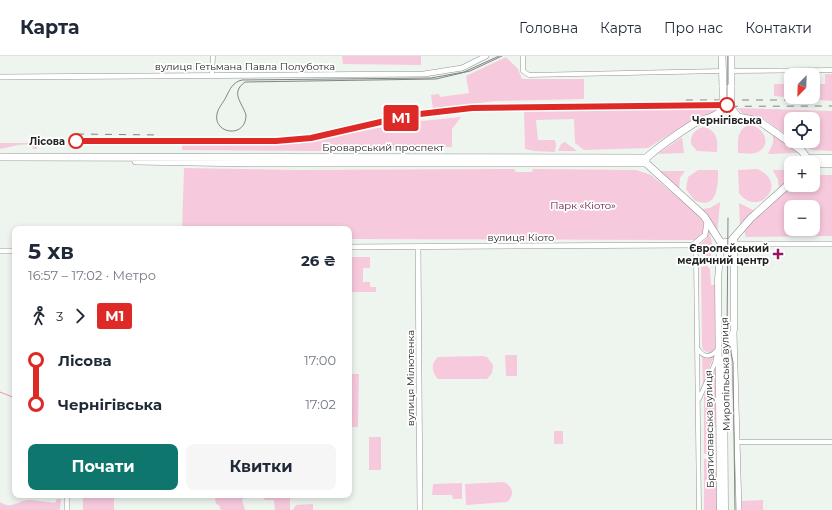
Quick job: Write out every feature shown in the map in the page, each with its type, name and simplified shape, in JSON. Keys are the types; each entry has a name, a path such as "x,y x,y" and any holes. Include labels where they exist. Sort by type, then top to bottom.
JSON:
{"highway":[{"path":"721,111 723,87 722,56"},
{"path":"731,56 732,110"},
{"path":"784,188 751,218 734,241 721,243 715,236 707,220 646,161 693,124 716,116 721,111 732,110 743,119 754,120 763,124 802,151 804,156"},
{"name":"Броварський проспект","path":"0,157 646,161"},
{"name":"Броварський проспект","path":"0,162 646,161"}],"main road":[{"path":"820,159 832,158"},
{"path":"820,164 832,164"},
{"name":"Миропільська вулиця","path":"734,241 734,330"},
{"name":"Братиславська вулиця","path":"720,510 717,352 718,279 721,243"},
{"name":"Братиславська вулиця","path":"725,510 725,357 734,330"},
{"path":"717,352 722,353 725,357"}],"street":[{"path":"212,56 212,75"},
{"name":"вулиця Гетьмана Павла Полуботка","path":"0,77 424,74 462,68 486,56"},
{"path":"523,56 524,71 530,75 722,71"},
{"path":"732,71 832,70"},
{"path":"693,245 705,235 707,220"},
{"path":"734,241 832,244"},
{"name":"вулиця Кіото","path":"352,247 693,245"},
{"name":"Братиславська вулиця","path":"693,245 696,256 699,400 699,510"},
{"name":"вулиця Мілютенка","path":"418,247 420,510"},
{"path":"0,251 12,251"},
{"name":"Миропільська вулиця","path":"734,330 739,510"},
{"path":"698,349 704,356 717,352"},
{"name":"Братиславська вулиця","path":"699,400 715,364 717,352"},
{"path":"737,442 832,442"},
{"path":"67,498 67,510"}],"green space":[{"path":"342,56 421,56 421,65 343,64"},
{"path":"506,57 518,69 522,79 584,79 584,99 495,101 433,109 431,95 439,94 440,97 469,93 466,76"},
{"path":"825,74 832,74 832,101 820,100 820,84 825,84"},
{"path":"774,84 784,84 784,97 774,96"},
{"path":"717,108 711,114 692,120 648,148 584,150 575,143 574,119 536,120 538,140 555,140 555,152 525,149 524,110"},
{"path":"737,108 832,111 832,151 812,150 808,148 820,148 820,112 784,112 784,133 764,119 743,114"},
{"path":"461,117 452,129 452,147 315,151 182,150 182,144 296,143 412,122"},
{"path":"749,125 754,126 762,132 765,145 756,153 738,153 740,133"},
{"path":"703,127 711,130 716,136 717,152 697,151 691,144 691,138 694,133"},
{"path":"773,133 784,141 784,148 792,148 799,153 768,154 773,143"},
{"path":"682,137 684,153 658,154"},
{"path":"565,142 577,151 558,151 561,144"},
{"path":"0,143 37,143 37,149 33,149 32,144 0,149"},
{"name":"Парк «Кіото»","path":"184,168 297,170 514,169 516,172 532,172 533,169 636,170 651,175 699,215 703,222 704,230 698,239 694,240 352,239 352,226 182,226"},
{"path":"757,169 767,175 771,182 771,189 768,196 755,202 747,200 739,193 738,170"},
{"path":"698,170 718,170 717,189 712,200 708,202 702,203 694,200 686,189 688,177"},
{"path":"773,170 784,170 784,186 781,189 779,188 778,180"},
{"path":"656,171 685,171 680,178 679,189"},
{"path":"820,175 832,175 832,236 746,237 744,230 746,226 784,191 820,192"},
{"path":"720,202 717,234 702,209 710,208"},
{"path":"739,203 755,211 740,225"},
{"path":"709,230 714,252 711,252 711,256 702,256 698,246 707,238"},
{"path":"352,257 370,257 370,268 363,268 363,282 370,282 370,287 376,287 376,292 352,292"},
{"path":"707,266 710,269 711,285 715,285 716,345 714,350 709,353 703,350 702,346 701,267"},
{"path":"505,355 517,355 517,376 506,376"},
{"path":"702,356 709,358 714,356 703,385"},
{"path":"438,357 487,357 493,365 492,373 487,379 438,379 434,374 433,365"},
{"path":"715,368 716,427 714,427 714,449 712,449 712,454 704,454 704,395"},
{"path":"352,374 359,374 358,427 352,427"},
{"path":"554,431 563,431 563,444 554,444"},
{"path":"369,437 381,437 381,470 369,470"},
{"path":"710,458 710,467 712,466 713,472 716,472 717,510 704,510 704,459"},
{"path":"504,482 512,491 511,497 507,502 466,505 465,484"},
{"path":"462,483 462,499 453,499 452,495 432,495 433,484"},
{"path":"83,498 114,498 114,510 83,510"},
{"path":"243,498 242,500 245,510 221,510 219,505 216,504 215,499"},
{"path":"265,498 290,498 290,510 275,510 274,500 264,500"},
{"path":"57,499 61,499 60,510 0,510 0,502 7,505 28,500 55,503"},
{"path":"763,500 763,510 742,510 742,501"},
{"path":"313,504 313,510 293,510 296,505"}],"waterway":[{"path":"0,392 12,397"}],"tram line":[{"path":"499,56 464,72 431,78 242,80 236,82 230,89 218,110 217,121 220,126 230,131 236,131 245,123 246,115 238,98 238,90 245,82 436,79 470,71 502,56"},
{"path":"728,56 728,109"},
{"path":"728,218 727,337 733,362 735,510"}],"railway":[{"path":"686,100 784,100"},
{"path":"76,141 276,141 311,138 411,115 458,109 501,107 832,106"},
{"path":"77,134 160,135"}],"metro line":[{"name":"M1","path":"76,141 276,141 311,138 411,115 472,108 727,105"}],"place":[{"name":"Чернігівська","path":"727,105"},
{"name":"Лісова","path":"76,141"},
{"name":"Європейський медичний центр","path":"778,254"}]}
